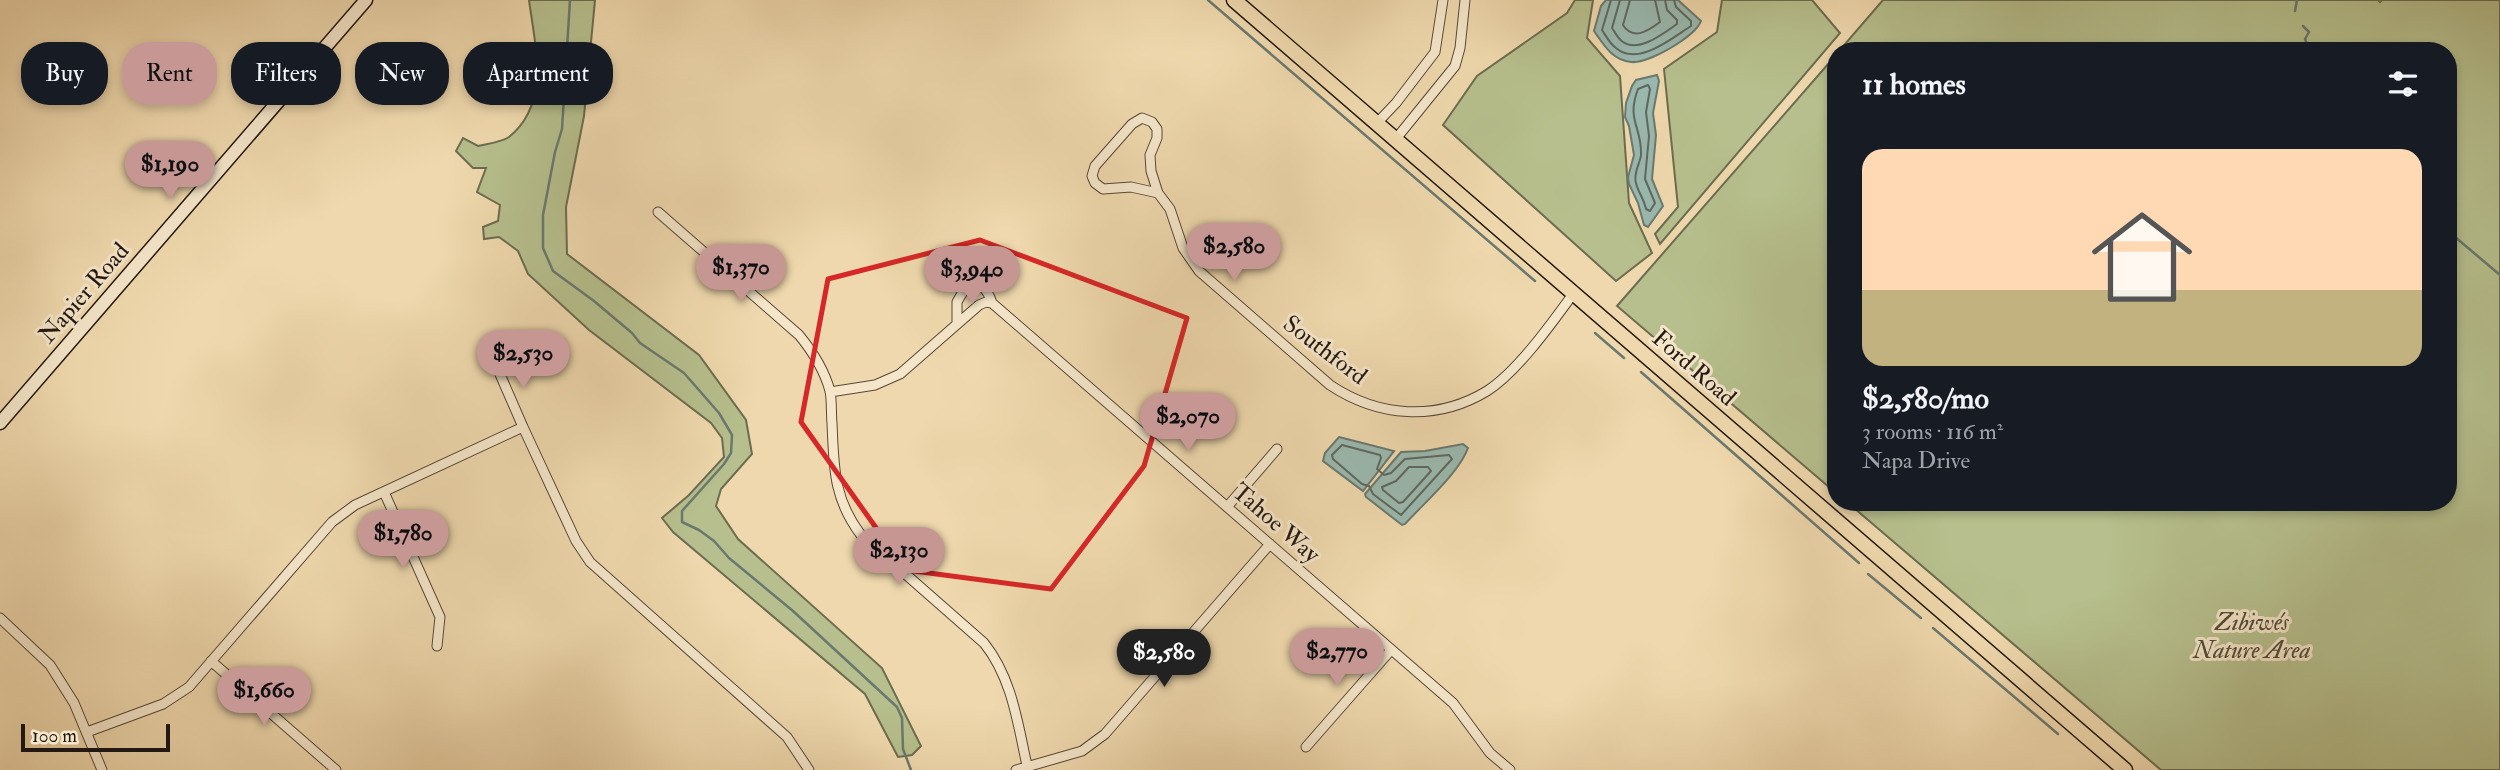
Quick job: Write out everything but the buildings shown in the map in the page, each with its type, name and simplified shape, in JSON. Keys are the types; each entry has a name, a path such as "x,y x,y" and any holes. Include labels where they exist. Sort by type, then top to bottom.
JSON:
{"main road":[{"name":"Ford Road","path":"1234,0 2125,770"}],"street":[{"name":"Napier Road","path":"0,423 366,0"},
{"path":"1377,124 1435,52 1443,0"},
{"path":"1395,140 1455,66 1460,48 1465,0"},
{"name":"Southford","path":"1158,193 1131,187 1103,189 1095,183 1093,176 1096,166 1132,124 1142,118 1152,122 1157,130 1149,164 1158,193 1170,209 1182,248 1199,271 1329,385 1349,397 1382,409 1432,412 1457,405 1489,390 1529,349 1573,294"},
{"path":"659,212 799,335 814,352 830,392 835,478 840,499 851,521 861,535 984,643 996,659 1007,680 1027,768"},
{"name":"Tahoe Way","path":"957,324 957,302 967,285 982,285 992,303 1453,703 1490,753 1510,770"},
{"path":"830,392 875,385 900,374 979,305 992,303"},
{"path":"496,365 576,541 590,562 787,737 809,770"},
{"path":"87,732 146,711 175,698 189,687 332,522 355,505 523,427"},
{"path":"1227,507 1277,449"},
{"path":"384,492 440,617 437,646"},
{"path":"1016,770 1083,751 1105,734 1270,544"},
{"path":"0,618 50,666 74,703 102,770"},
{"path":"1306,747 1391,650"},
{"path":"211,661 336,770"}],"highlighted area":[{"path":"980,240 1187,318 1144,466 1051,589 906,570 801,422 828,279"}],"green space":[{"path":"529,0 595,0 591,42 534,42"},
{"path":"1575,0 1593,0 1587,38 1620,76 1629,203 1652,253 1616,281 1443,125 1477,76 1567,13"},
{"path":"1722,0 1812,0 1840,33 1832,42 1827,42 1827,48 1660,244 1655,234 1678,207 1664,69 1717,32"},
{"name":"Zibiwés Nature Area","path":"1883,0 2500,0 2500,770 2161,770 1858,511 2457,511 2457,42 1847,42"},
{"path":"1827,65 1827,485 1617,306"},
{"path":"532,105 585,105 566,207 567,254 699,355 746,420 752,454 721,489 716,506 738,539 882,668 921,746 912,755 898,757 865,694 673,532 662,518 689,495 724,457 722,438 711,423 589,330 528,274 518,251 499,237 484,239 483,227 498,221 500,205 477,192 486,168 473,168 456,151 463,138 478,146 506,139 522,123"}],"water":[{"path":"1606,0 1678,0 1701,21 1681,42 1659,54 1639,61 1624,61 1609,51 1594,31 1601,6"},
{"path":"1657,75 1659,81 1653,113 1656,135 1652,179 1663,206 1648,227 1644,225 1629,184 1628,177 1634,155 1625,117 1626,103 1636,80"},
{"path":"1339,437 1394,451 1363,491 1323,461 1325,453"},
{"path":"1463,444 1468,448 1457,467 1405,524 1402,525 1366,497 1365,494 1401,452"}],"waterway":[{"path":"570,0 562,129 543,215 543,248 553,271 594,301 640,343 684,373 719,413 732,435 731,453 682,511 682,522 714,541 729,558 793,611 897,707 902,718 903,749 911,770"},
{"path":"1208,0 1535,281"},
{"path":"2295,11 2297,0"},
{"path":"2303,26 2309,32 2306,42"},
{"path":"2457,239 2500,275"},
{"path":"1595,333 1624,358"},
{"path":"1641,372 1859,563"},
{"path":"1868,574 1921,618"},
{"path":"1933,628 2058,734"}]}
